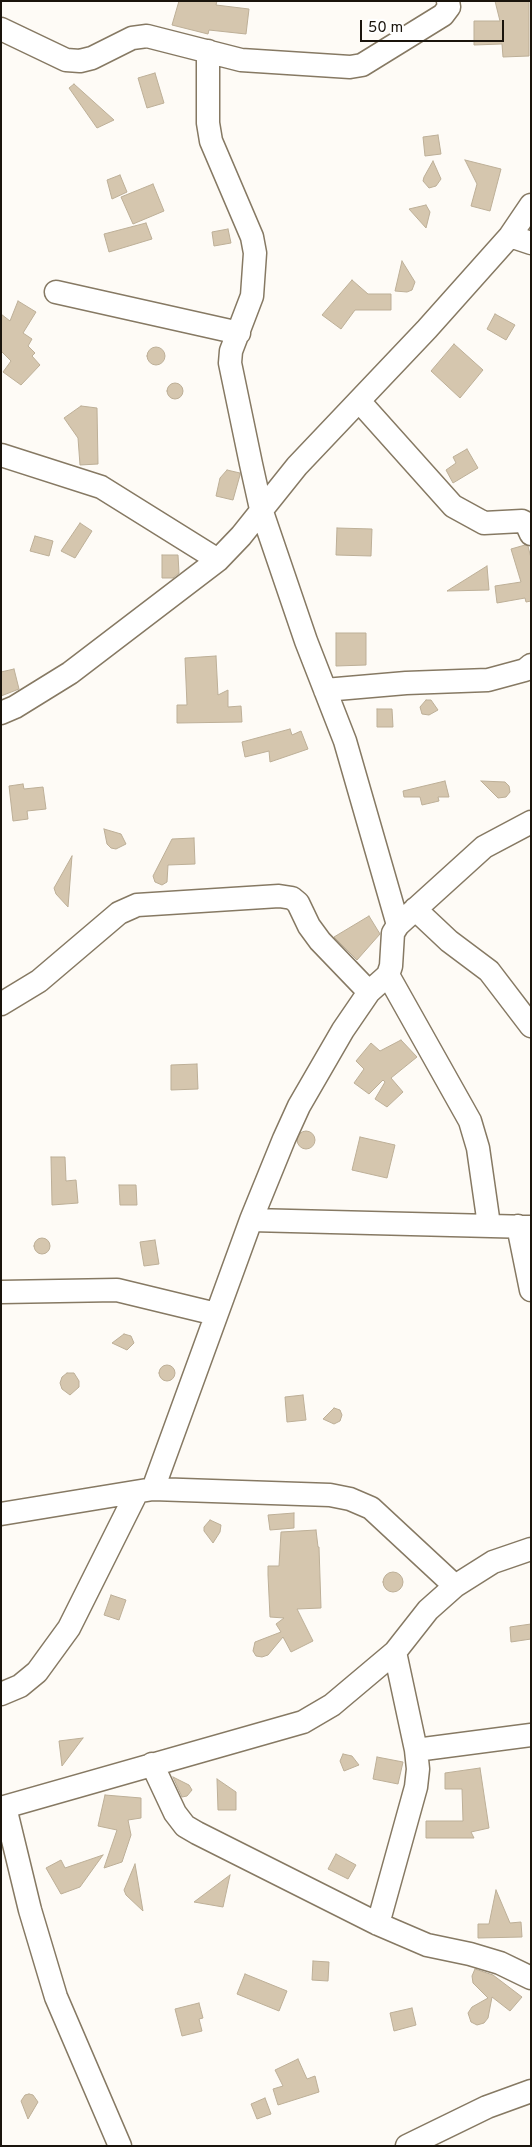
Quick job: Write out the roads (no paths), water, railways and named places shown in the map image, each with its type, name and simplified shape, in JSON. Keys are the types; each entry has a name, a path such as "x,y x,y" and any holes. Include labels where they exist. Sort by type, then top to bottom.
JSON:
{"street":[{"path":"1,29 66,60 80,61 92,58 132,38 147,36 241,60 350,67 362,65 443,15 449,7 448,1"},
{"path":"208,51 208,122 211,141 249,231 255,253 252,296 231,351 230,363 260,510 345,741 398,925"},
{"path":"1,713 15,707 70,673 218,560 241,536 297,466 427,329 510,236 531,205"},
{"path":"510,236 531,243"},
{"path":"56,292 239,332"},
{"path":"359,401 453,506 484,522 522,521 526,523 531,534"},
{"path":"1,454 101,487 218,560"},
{"path":"325,690 406,683 488,680 525,670 531,665"},
{"path":"1,1694 20,1686 37,1672 69,1628 145,1490 216,1314 250,1220 299,1106 343,1030 369,992 388,975 391,966 393,933 398,925 484,847 531,822"},
{"path":"1,1004 45,976 119,913 137,905 280,896 292,898 298,904 309,926 320,940 369,992"},
{"path":"415,909 449,940 489,971 531,1026"},
{"path":"388,975 470,1121 478,1148 489,1225"},
{"path":"250,1220 524,1226 531,1290"},
{"path":"1,1292 116,1290 216,1314"},
{"path":"1,1514 145,1490 330,1495 350,1498 371,1508 455,1586"},
{"path":"120,2146 56,1997 30,1910 3,1807 303,1722 332,1705 395,1652 428,1610 455,1586 493,1562 531,1549"},
{"path":"378,1924 416,1787 416,1750 395,1652"},
{"path":"416,1750 531,1735"},
{"path":"152,1764 175,1814 185,1826 378,1924 427,1945 470,1954 500,1963 531,1978"},
{"path":"407,2146 487,2107 531,2091"}]}
